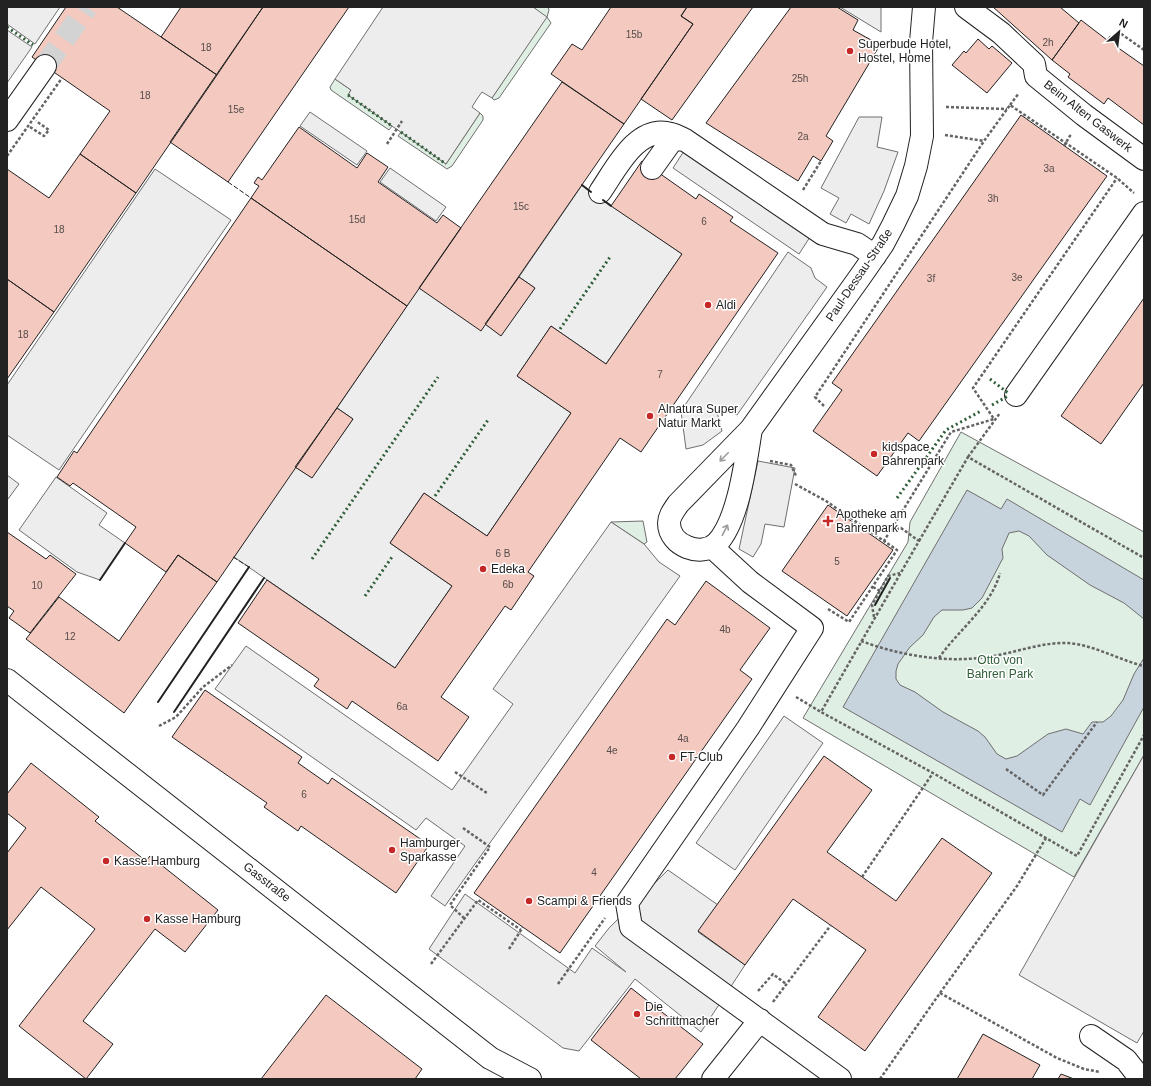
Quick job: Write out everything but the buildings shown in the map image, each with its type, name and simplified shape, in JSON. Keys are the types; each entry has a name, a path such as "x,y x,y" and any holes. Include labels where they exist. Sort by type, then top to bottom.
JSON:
{"street":[{"name":"Paul-Dessau-Straße","path":"751,429 742,484 731,518 724,533 712,547 702,550 692,549 682,545 675,540 670,528 671,514 685,495 751,429 875,256 894,225 907,196 916,166 922,136 921,42 924,7"},
{"name":"Beim Alten Gaswerk","path":"966,7 1002,33 1034,64 1036,76 1084,115 1144,159"},
{"path":"7,120 54,72"},
{"path":"600,192 635,142 646,136 657,133 671,134 685,140 823,234 857,244 875,256"},
{"path":"652,168 672,140 685,140"},
{"path":"1016,395 1143,214"},
{"path":"712,547 750,582 812,628 725,762 627,903 631,927 652,944 752,1014 840,1079"},
{"name":"Gasstraße","path":"7,680 490,1058 530,1079"},
{"path":"713,1079 752,1014"},
{"path":"1091,1036 1126,1060 1141,1079"}],"path":[{"path":"1115,40 1120,33 1144,50"},
{"path":"7,156 54,72"},
{"path":"824,406 815,397 984,141 1017,95"},
{"path":"1010,105 1065,145 1117,178 1140,198 1143,214"},
{"path":"942,106 1007,109"},
{"path":"387,144 402,121"},
{"path":"944,135 984,141"},
{"path":"802,190 821,161"},
{"path":"994,419 973,388 1117,178"},
{"path":"821,712 900,572 968,457 994,419 1016,395"},
{"path":"884,541 951,432 994,419"},
{"path":"747,457 791,465 796,476"},
{"path":"968,457 1144,558"},
{"path":"795,484 826,501 897,550 849,622 822,604"},
{"path":"891,530 901,528 919,541"},
{"path":"874,618 872,605 888,576 900,572"},
{"path":"939,658 952,639 990,596 1000,573"},
{"path":"873,587 880,591"},
{"path":"861,641 916,656 951,659 991,656 1047,645 1068,643 1144,666"},
{"path":"159,726 176,718 203,687 232,665"},
{"path":"775,685 821,712 933,773 1077,856 1144,736"},
{"path":"1006,769 1044,795 1097,722"},
{"path":"455,772 487,793"},
{"path":"862,877 933,773"},
{"path":"462,828 490,847 450,905 465,919"},
{"path":"880,1079 1017,886 1046,838"},
{"path":"431,964 478,900 522,929 509,949"},
{"path":"558,984 606,918 627,903"},
{"path":"776,998 831,925"},
{"path":"752,1014 773,974 786,984"},
{"path":"940,993 1057,1058 1084,1069 1103,1073 1116,1068 1126,1060"}],"green space":[{"path":"533,7 548,7 549,10 547,17 551,23 499,98 494,100 492,98 546,17"},
{"path":"335,79 351,90 348,95 392,126 389,130 331,90 330,87"},
{"path":"480,113 483,116 483,120 452,166 447,169 398,136 401,132 446,164"},
{"name":"Otto von Bahren Park","path":"961,432 1144,532 1144,755 1074,877 803,718 908,542 910,522"},
{"path":"643,521 647,542 644,544 611,522"}],"shaded area":[{"path":"7,7 60,7 35,44 7,24"},
{"path":"383,7 533,7 547,17 492,98 482,92 477,99 472,107 480,113 446,164 348,95 351,90 335,79"},
{"path":"840,7 881,7 881,32"},
{"path":"7,30 32,47 7,83"},
{"path":"310,112 367,151 357,165 300,126"},
{"path":"859,117 882,117 877,147 898,152 884,191 869,224 851,214 846,223 830,214 839,198 821,188"},
{"path":"684,151 810,237 799,254 673,168"},
{"path":"390,168 446,207 436,221 380,182"},
{"path":"155,169 231,220 59,470 7,435 7,385"},
{"path":"582,185 682,254 606,364 551,326 517,376 571,413 487,536 424,493 390,543 452,586 395,668 234,557 295,467 312,477 353,419 337,408 419,288 485,324 501,335 535,288 519,277"},
{"path":"788,252 811,268 815,278 827,287 737,415 721,405 717,412 722,431 703,445 686,449 681,411"},
{"path":"758,461 795,468 784,527 765,524 761,544 753,557 739,549"},
{"path":"7,475 19,484 8,499 7,499"},
{"path":"56,477 107,513 99,525 125,543 100,580 77,572 19,530"},
{"path":"967,490 1001,509 1007,499 1144,580 1144,619 1124,603 1090,585 1047,555 1029,536 1019,531 1009,533 1002,549 1003,558 982,598 972,608 963,610 942,610 934,617 923,635 910,647 898,664 896,679 900,685 915,692 943,712 978,731 985,737 997,754 1006,759 1017,756 1048,734 1066,729 1083,734 1092,722 1103,722 1111,716 1123,700 1134,674 1144,658 1144,707 1090,805 1080,799 1062,832 843,707"},
{"path":"611,522 644,544 659,562 680,576 445,906 431,896 465,846 426,818 416,830 215,689 246,646 452,790 513,704 493,689"},
{"path":"784,716 823,743 735,870 696,843"},
{"path":"1144,755 1144,1031 1137,1043 1019,975"},
{"path":"668,870 718,905 698,932 745,965 701,1032 635,979 579,1051 563,1048 429,949 465,894 575,973 592,948 626,972 595,946 609,928"}],"tunnel":[{"path":"45,66 87,7"}],"hedge":[{"path":"7,27 33,45"},
{"path":"348,95 392,126"},
{"path":"401,132 446,164"},
{"path":"560,329 610,257"},
{"path":"312,559 438,377"},
{"path":"990,379 1008,393"},
{"path":"992,405 1008,396"},
{"path":"897,498 946,430 981,411"},
{"path":"435,496 488,420"},
{"path":"365,596 392,557"}],"fence":[{"path":"228,182 251,198"},
{"path":"233,557 249,567"}],"wall":[{"path":"582,185 591,192"},
{"path":"603,200 611,206"},
{"path":"100,580 125,543"},
{"path":"158,702 249,567"},
{"path":"174,712 264,578"},
{"path":"875,605 890,578"}],"place":[{"name":"Superbude Hotel, Hostel, Home","path":"850,51"},
{"name":"Aldi","path":"708,305"},
{"name":"Alnatura Super Natur Markt","path":"650,416"},
{"name":"kidspace Bahrenpark","path":"874,454"},
{"name":"Apotheke am Bahrenpark","path":"828,521"},
{"name":"Edeka","path":"483,569"},
{"name":"FT-Club","path":"672,757"},
{"name":"Hamburger Sparkasse","path":"392,850"},
{"name":"Kasse.Hamburg","path":"106,861"},
{"name":"Scampi & Friends","path":"529,901"},
{"name":"Kasse Hamburg","path":"147,919"},
{"name":"Die Schrittmacher","path":"637,1014"}]}
